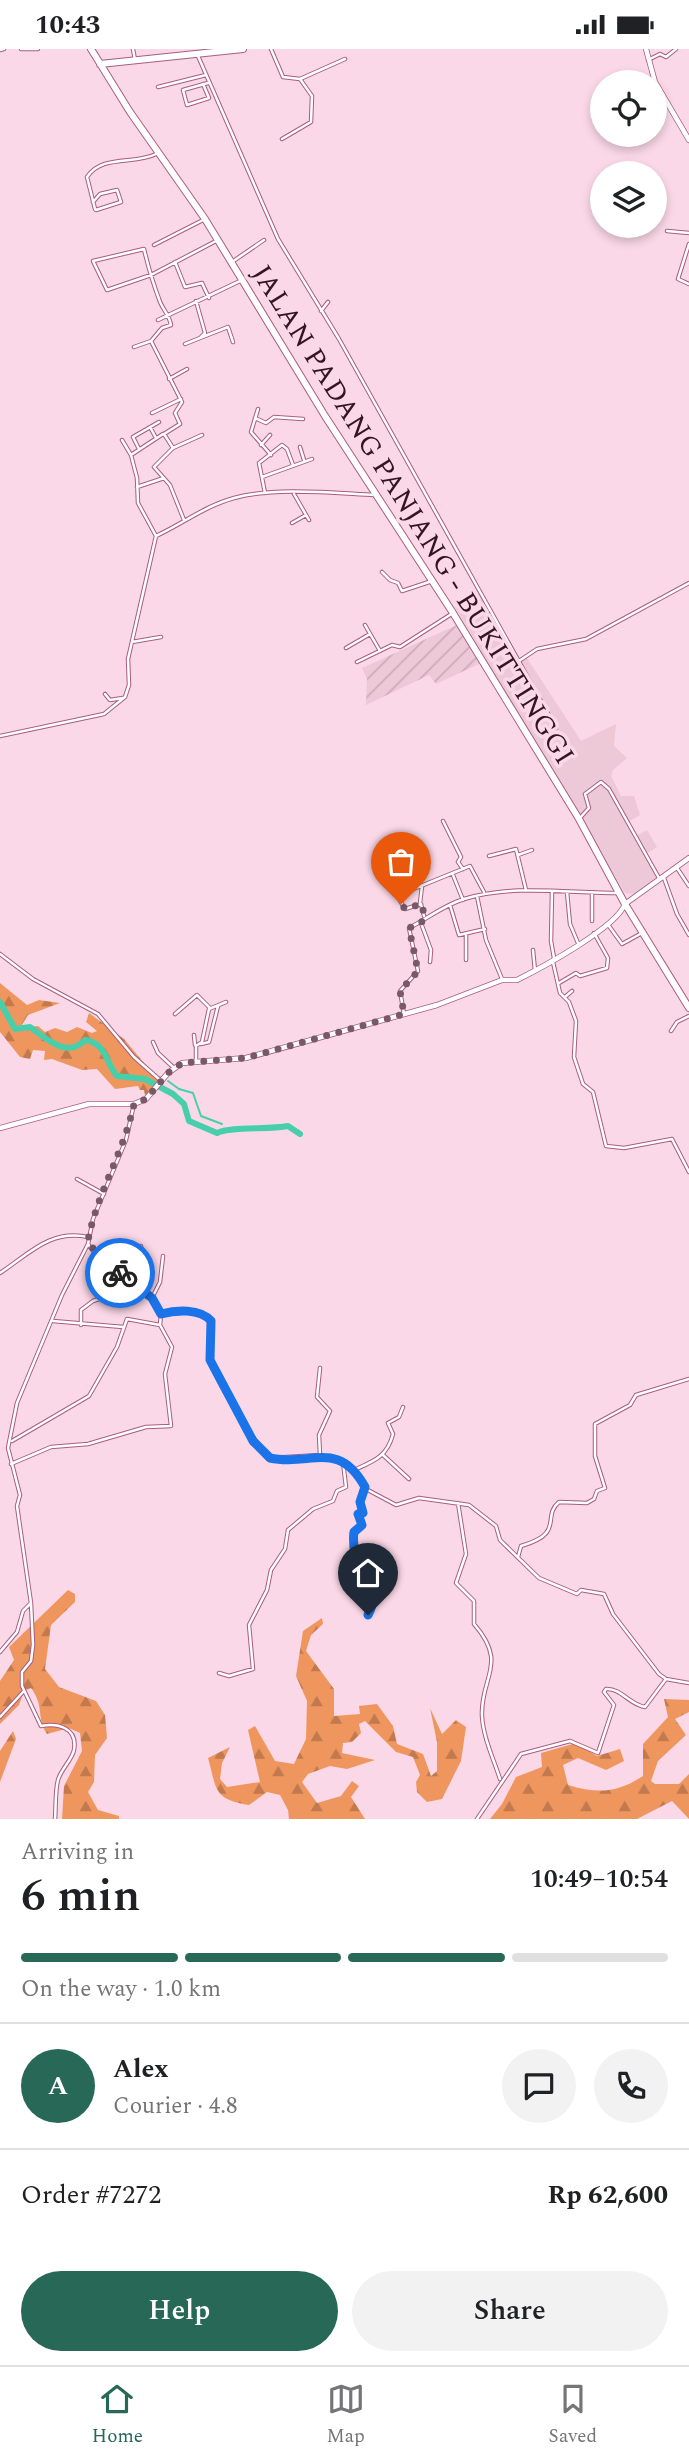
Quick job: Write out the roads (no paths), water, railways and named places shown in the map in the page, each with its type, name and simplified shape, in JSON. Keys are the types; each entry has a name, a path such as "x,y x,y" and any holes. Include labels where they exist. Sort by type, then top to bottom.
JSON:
{"highway":[{"name":"JALAN PADANG PANJANG - BUKITTINGGI","path":"91,49 130,112 161,152 205,219 376,495 453,613 579,819 625,904 689,1008"},
{"path":"100,64 187,52 197,54 243,49"}],"main road":[{"path":"646,49 655,82 689,141"},
{"path":"0,1128 89,1104 134,1104 148,1097 174,1068 196,1061 246,1058 404,1014 502,981 516,979 535,971 607,924 622,911 625,904 689,858"}],"street":[{"path":"21,49 38,49"},
{"path":"133,49 135,60"},
{"path":"271,49 284,79 300,79 345,59"},
{"path":"648,60 660,54 671,55 676,49"},
{"path":"197,54 278,239 556,728"},
{"path":"159,87 206,75"},
{"path":"282,139 312,121 309,112 313,107 312,96 300,79"},
{"path":"204,85 209,98 187,105 183,90 209,82"},
{"path":"93,202 100,194 119,191 121,204 98,210 93,202 88,173 109,162 130,158 141,161 161,152"},
{"path":"154,245 205,219"},
{"path":"667,231 689,233"},
{"path":"134,347 151,341 162,328 170,325 168,314 160,302 151,275 144,249 93,261 105,290 151,275 217,240"},
{"path":"232,262 264,240"},
{"path":"689,244 678,279 689,283"},
{"path":"174,262 185,287 202,283 209,298"},
{"path":"158,320 242,280"},
{"path":"196,301 205,333 200,338"},
{"path":"321,311 328,302"},
{"path":"185,344 228,327 233,342"},
{"path":"131,455 180,424 175,412 181,405 181,399 151,341"},
{"path":"169,379 187,369"},
{"path":"152,413 181,399"},
{"path":"258,409 251,432 271,455"},
{"path":"255,418 266,423 274,417 303,419"},
{"path":"139,449 133,437 159,422"},
{"path":"150,427 156,438"},
{"path":"164,434 173,448"},
{"path":"261,445 270,435"},
{"path":"184,520 170,485 154,467 173,448 202,436"},
{"path":"0,736 104,714 125,697 132,642 156,536 138,503 131,455 122,440"},
{"path":"265,493 257,466 285,446 293,465"},
{"path":"300,447 304,461"},
{"path":"262,477 312,459"},
{"path":"137,487 164,478"},
{"path":"156,536 184,520 235,498 265,493 376,495"},
{"path":"294,494 309,520"},
{"path":"292,523 306,515"},
{"path":"382,572 398,583 402,591 432,581"},
{"path":"519,661 537,649 586,639 689,583"},
{"path":"357,662 392,645 400,647 453,613"},
{"path":"365,625 380,651"},
{"path":"346,648 370,634"},
{"path":"132,642 161,637"},
{"path":"105,694 110,700 125,697"},
{"path":"579,819 589,809 585,794 600,781 609,789 662,879 689,935"},
{"path":"443,821 461,865"},
{"path":"489,856 515,849 526,890"},
{"path":"518,855 532,850"},
{"path":"411,890 453,875 461,865"},
{"path":"461,865 472,867 485,894"},
{"path":"677,868 689,886"},
{"path":"453,875 463,899"},
{"path":"422,886 420,903 425,916"},
{"path":"404,1014 400,991 418,971 409,928 421,923 425,916 463,899 503,889 621,893"},
{"path":"552,892 553,959 560,993 565,997 577,1024 573,1057 583,1084 593,1092 606,1146 624,1148 672,1139 689,1172"},
{"path":"567,892 570,925 578,943"},
{"path":"592,892 592,921"},
{"path":"477,896 486,940 502,981"},
{"path":"399,899 405,909 420,903"},
{"path":"450,905 458,935 485,929"},
{"path":"421,923 431,950 430,962"},
{"path":"607,924 622,944 642,933"},
{"path":"559,983 576,973 580,976 607,968 608,958 594,933"},
{"path":"466,934 466,960"},
{"path":"533,950 535,971"},
{"path":"0,954 33,979 98,1014 134,1057 162,1082"},
{"path":"565,997 572,991"},
{"path":"175,1014 197,995 210,1008"},
{"path":"210,1008 226,1002"},
{"path":"196,1046 209,1042 219,1005"},
{"path":"201,1044 210,1008"},
{"path":"671,1031 677,1022 689,1016"},
{"path":"194,1035 196,1061"},
{"path":"153,1042 158,1053 174,1068"},
{"path":"55,1819 58,1781 73,1752 72,1738 62,1726 55,1723 41,1726 24,1691 22,1674 31,1661 33,1645 31,1603 17,1506 20,1495 8,1448 12,1441 17,1403 62,1295 88,1244 88,1237 126,1140 134,1104"},
{"path":"77,1179 104,1194"},
{"path":"0,1273 44,1241 68,1234 88,1237"},
{"path":"11,1464 51,1447 88,1444 146,1427 171,1426 165,1374 172,1347 160,1325 161,1314 152,1298 135,1283 102,1262 88,1244"},
{"path":"135,1283 143,1262 141,1246"},
{"path":"152,1298 160,1280 163,1256"},
{"path":"81,1325 81,1310 95,1300 106,1297"},
{"path":"161,1314 194,1312 206,1315 211,1321 210,1360 253,1441 270,1458 320,1455 343,1462 354,1470 365,1487 396,1505 412,1498 469,1505 496,1526 500,1540 539,1578 577,1594 581,1590 604,1594 613,1614 666,1679 689,1683"},
{"path":"12,1441 89,1396 117,1347 128,1318 160,1325"},
{"path":"53,1321 123,1327"},
{"path":"320,1368 317,1397 330,1409 319,1435 320,1455"},
{"path":"518,1557 521,1546 538,1541 548,1532 555,1506 559,1502 587,1503 594,1499 597,1491 605,1488 595,1456 595,1424 630,1405 636,1395 689,1379"},
{"path":"354,1470 374,1463 383,1455 393,1434 387,1423 399,1417 403,1407"},
{"path":"383,1455 409,1479"},
{"path":"219,1673 229,1676 253,1669 250,1621 267,1590 271,1570 285,1549 288,1530 313,1509 333,1500 337,1491 346,1487 343,1462"},
{"path":"365,1487 360,1502 363,1513 358,1514 362,1525 354,1532 353,1542 360,1576 369,1587 373,1604 368,1615"},
{"path":"458,1503 466,1554 456,1583 474,1601 474,1624 491,1654 492,1676 482,1708 482,1719 500,1781"},
{"path":"0,1652 17,1632 23,1611 31,1603"},
{"path":"477,1819 500,1781 521,1754 570,1741 598,1753 614,1706 604,1692 606,1689 612,1689 638,1706 645,1707 666,1679"},
{"path":"0,1717 24,1691"}],"waterway":[{"path":"0,1002 15,1029 30,1027 64,1047 71,1048 85,1040 97,1045 117,1076 145,1079 173,1094 184,1104 189,1121 217,1133 288,1126 300,1134"},
{"path":"168,1081 179,1089 193,1093 201,1116 222,1124"}]}
